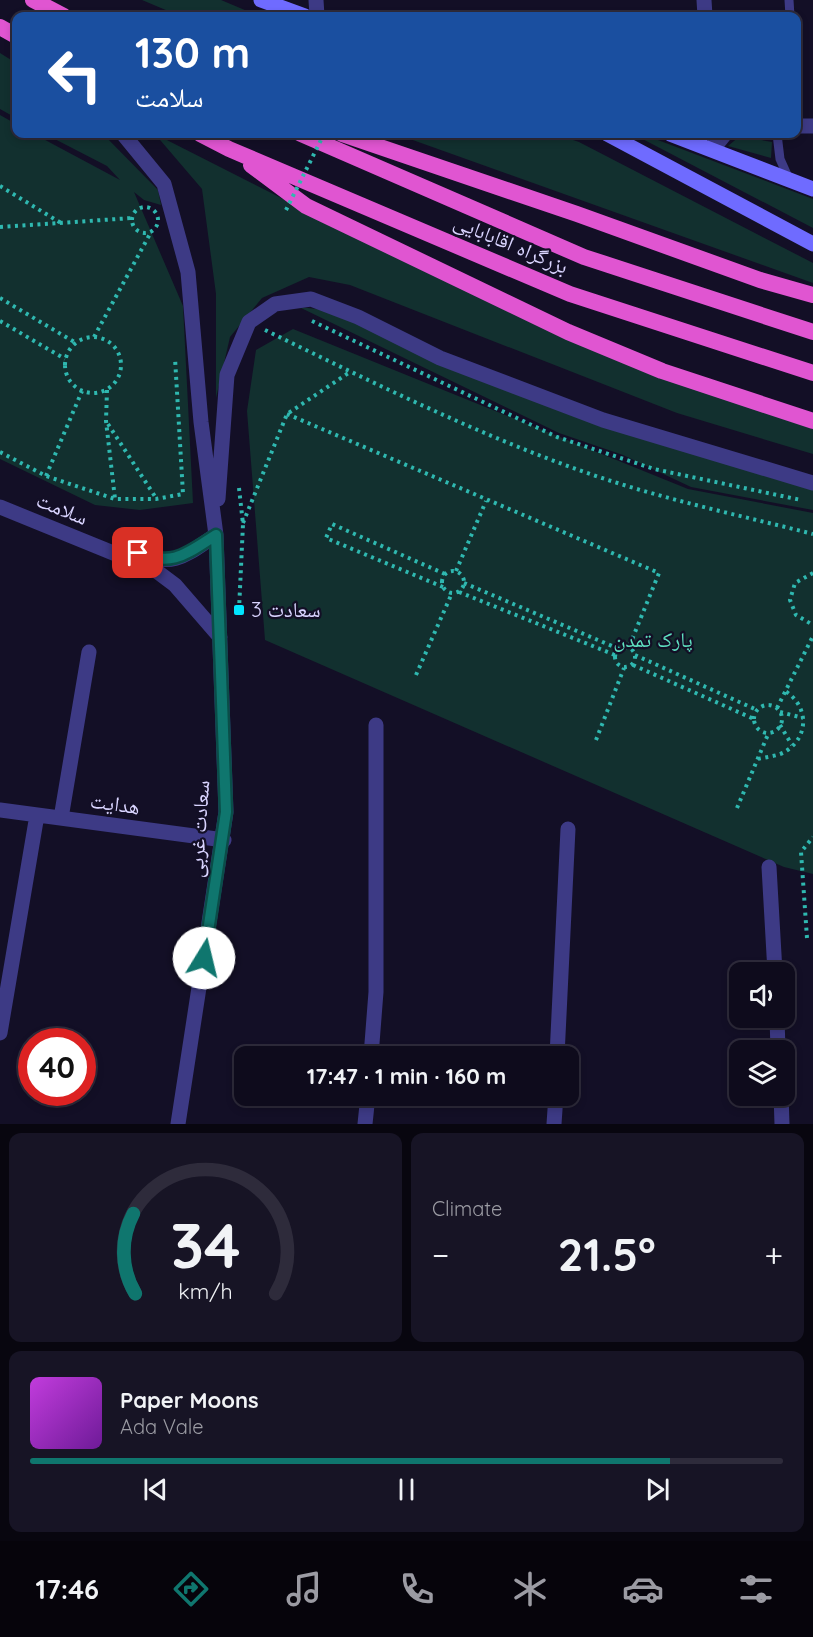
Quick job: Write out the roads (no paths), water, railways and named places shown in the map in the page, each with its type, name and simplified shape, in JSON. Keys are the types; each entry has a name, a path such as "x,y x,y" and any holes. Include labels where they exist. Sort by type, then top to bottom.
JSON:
{"highway":[{"path":"33,0 56,12"},
{"name":"بزرگراه اقابابایی","path":"208,138 570,294 813,373"},
{"name":"بزرگراه اقابابایی","path":"310,138 584,257 813,332"},
{"path":"354,138 577,214 760,280 813,295"},
{"path":"229,149 306,206 568,332 662,371 813,421"}],"main road":[{"path":"261,0 294,12"},
{"path":"615,138 813,244"},
{"path":"682,138 813,189"}],"street":[{"path":"0,29 12,39"},
{"path":"126,138 164,184 188,272 216,535"},
{"path":"715,138 716,150"},
{"path":"216,535 227,375 249,322 275,304 311,299 358,317 440,358 603,420 813,483"},
{"name":"سلامت","path":"0,497 158,561 182,557 216,535"},
{"name":"سلامت","path":"0,507 155,570 175,585 220,637"},
{"name":"سعادت غربی","path":"178,1124 224,840 226,812 216,535"},
{"path":"62,818 89,652"},
{"path":"372,1046 376,992 376,725"},
{"name":"هدایت","path":"0,810 224,840"},
{"path":"0,1033 37,815"},
{"path":"557,1046 568,829"},
{"path":"769,867 774,962"},
{"path":"365,1124 367,1106"},
{"path":"554,1124 555,1106"},
{"path":"781,1106 782,1124"}],"lane":[{"path":"716,150 726,138"},
{"path":"777,138 780,159 789,179"}],"place":[{"name":"سعادت 3","path":"239,610"}],"park label":[{"name":"پارک تمدن","path":"653,640"}]}
